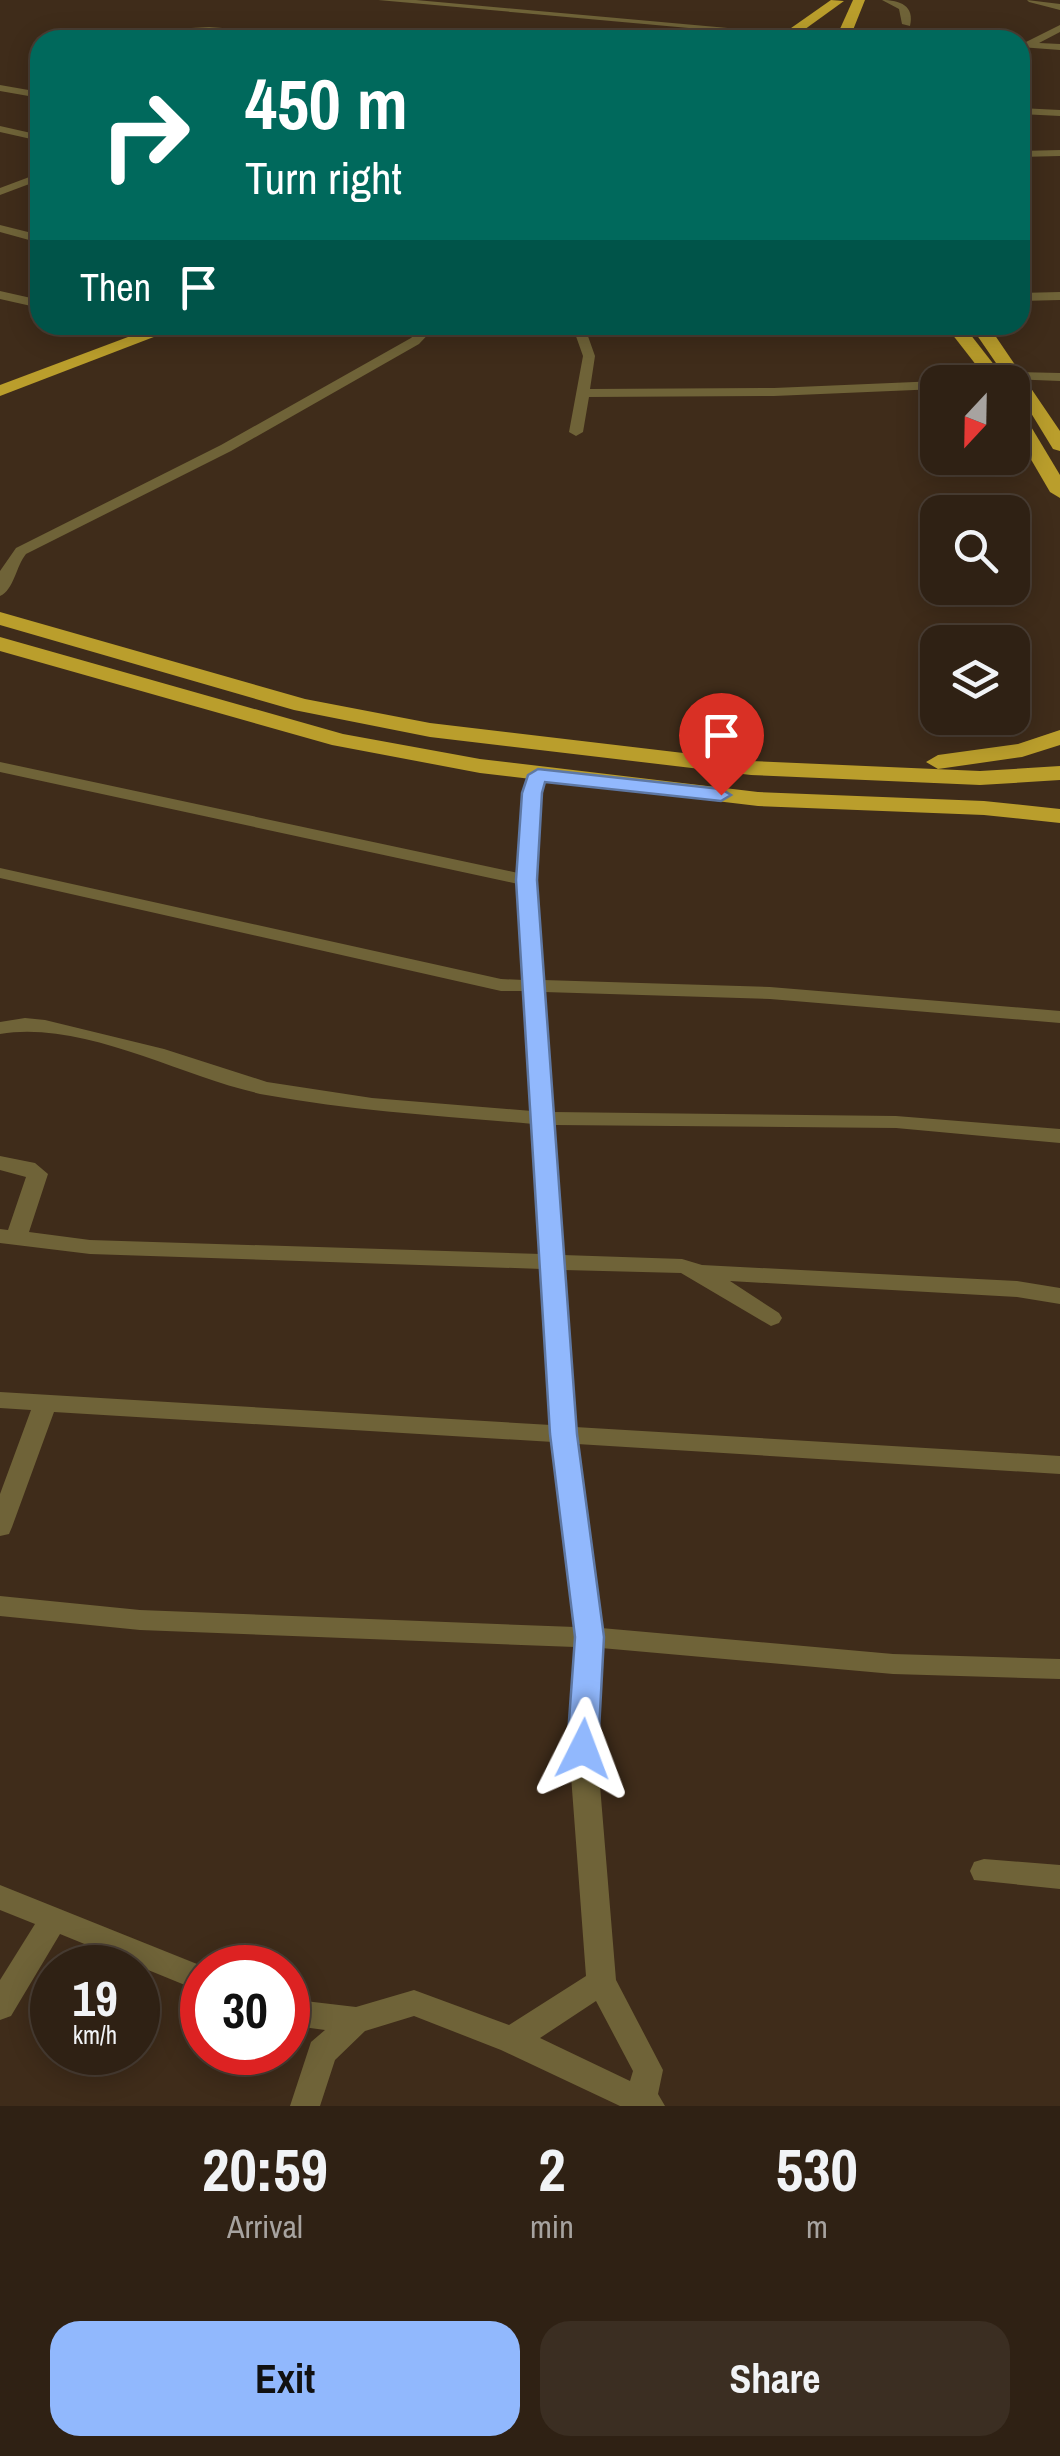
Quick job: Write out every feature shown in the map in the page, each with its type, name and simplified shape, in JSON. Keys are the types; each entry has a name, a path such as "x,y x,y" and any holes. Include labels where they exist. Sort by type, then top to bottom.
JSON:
{"highway":[{"path":"846,30 859,0"},
{"path":"825,30 838,1"},
{"path":"796,30 838,1"},
{"path":"0,391 140,335"},
{"path":"963,335 990,365"},
{"path":"984,335 997,365"},
{"path":"1030,411 1060,445"},
{"path":"1030,441 1060,492"},
{"path":"0,618 302,705 430,730 751,768 980,778 1060,773"},
{"path":"0,644 340,740 538,775 758,798 1060,816"},
{"path":"751,768 962,761 1022,750 1060,737"},
{"path":"878,804 1060,798"}],"street":[{"path":"386,0 609,16 606,28 622,30"},
{"path":"510,10 518,0"},
{"path":"596,16 605,0"},
{"path":"887,0 900,5 907,24"},
{"path":"1032,0 1060,7"},
{"path":"672,30 687,23 736,30"},
{"path":"1030,41 1060,28"},
{"path":"1030,44 1060,47"},
{"path":"0,88 30,93"},
{"path":"1030,112 1060,112"},
{"path":"18,133 30,128"},
{"path":"0,129 30,136"},
{"path":"1030,154 1060,153"},
{"path":"0,174 30,178"},
{"path":"0,192 30,180"},
{"path":"0,228 30,236"},
{"path":"0,295 30,302"},
{"path":"1030,297 1060,296"},
{"path":"0,591 21,551 226,448 421,335"},
{"path":"576,432 589,356 582,335"},
{"path":"1030,379 1060,378"},
{"path":"582,393 740,393 920,386"},
{"path":"0,767 526,880"},
{"path":"310,2015 356,2020 414,2003 512,2040 644,2105 648,2070 601,1982 583,1749 590,1637 564,1434 526,880 532,793 538,775"},
{"path":"0,874 501,985 770,994 1060,1017"},
{"path":"0,1028 45,1026 157,1053 264,1088 372,1104 544,1118 896,1122 1060,1136"},
{"path":"0,1163 28,1168 37,1174 37,1182 8,1238 109,1248 552,1265 664,1265 698,1272 1017,1289 1060,1296"},
{"path":"698,1272 771,1318"},
{"path":"0,1400 1060,1465"},
{"path":"0,1527 46,1402"},
{"path":"0,1606 140,1620 590,1637 893,1664 1060,1669"},
{"path":"984,1871 1060,1876"},
{"path":"0,1897 180,1970"},
{"path":"0,2007 52,1920"},
{"path":"512,2040 601,1982"},
{"path":"305,2106 322,2052 356,2020"}],"route":[{"path":"583,1749 590,1637 564,1434 552,1265 526,880 532,793 538,775 721,795"}]}
